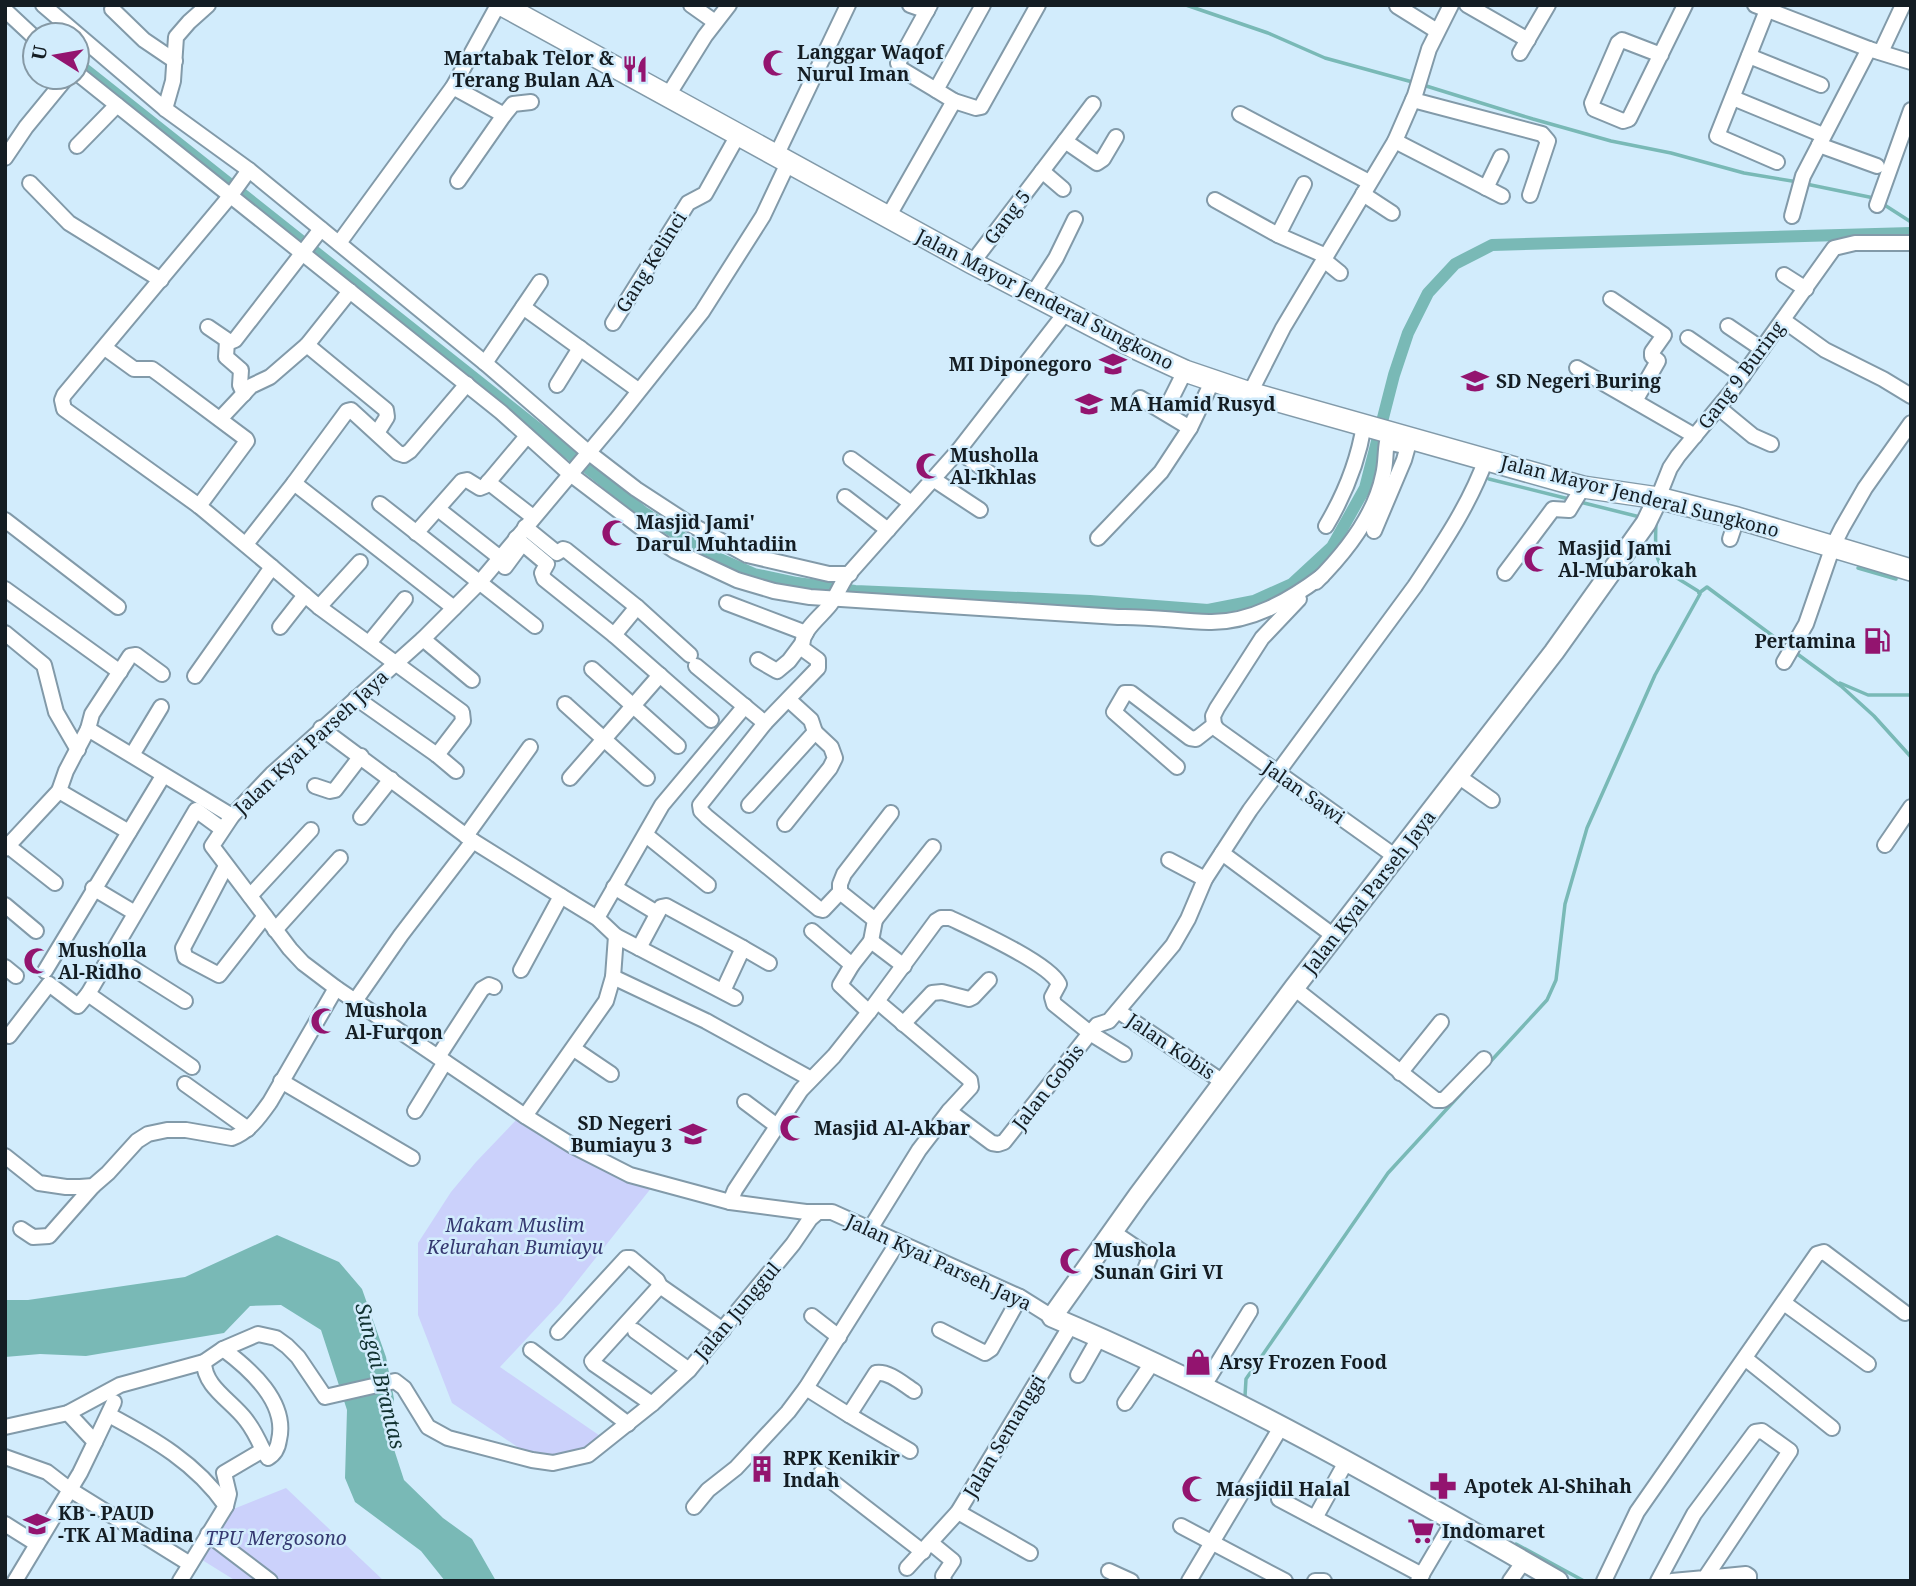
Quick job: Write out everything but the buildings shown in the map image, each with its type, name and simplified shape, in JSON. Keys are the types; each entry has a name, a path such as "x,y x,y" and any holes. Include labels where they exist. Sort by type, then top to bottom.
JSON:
{"main road":[{"name":"Jalan Mayor Jenderal Sungkono","path":"500,5 532,12 667,97 1032,295 1135,348 1185,370 1250,393 1366,425 1399,447 1483,467 1579,496 1658,498 1733,530 1830,556 1911,570"},
{"name":"Jalan Kyai Parseh Jaya","path":"1558,1581 1454,1520 1281,1427 1203,1387 1052,1317 1223,1082 1569,632 1646,523 1658,498"}],"street":[{"path":"43,5 164,108 339,243 485,363 586,453 658,503 747,555 848,576"},
{"path":"164,108 173,81 178,26 208,5"},
{"path":"339,243 453,86 500,5"},
{"path":"691,5 715,22"},
{"path":"667,97 715,22 729,5"},
{"name":"Jalan Kyai Parseh Jaya","path":"848,5 782,159 763,216 702,312 586,453 502,562 423,639 272,774 232,816 212,846 275,930 303,962 355,1001 573,1146 630,1175 730,1202 817,1213 832,1212 1020,1297 1052,1317"},
{"path":"910,5 928,8 898,63 901,69 954,101 976,108 981,107 1038,5"},
{"path":"936,90 983,5"},
{"path":"1250,393 1283,328 1395,141 1437,31 1451,5"},
{"path":"1467,5 1524,47 1548,5"},
{"path":"1661,55 1622,40 1592,107 1626,121 1661,55 1685,5"},
{"path":"1397,6 1437,31"},
{"path":"1792,216 1797,191 1819,139 1907,6"},
{"path":"1777,162 1717,136 1749,57 1761,8 1911,62"},
{"path":"112,9 144,40 175,61"},
{"path":"5,10 21,25"},
{"path":"1749,57 1821,85"},
{"path":"91,84 232,192 636,524 675,551 737,580 774,591 834,597 1210,622 1240,619 1277,605 1322,576"},
{"path":"453,86 504,115"},
{"path":"5,158 56,91"},
{"path":"1414,97 1542,134 1547,138 1530,195"},
{"path":"1733,97 1877,166"},
{"path":"888,217 954,101"},
{"path":"458,181 513,104 531,102"},
{"name":"Gang 5","path":"972,263 1093,104"},
{"path":"77,146 117,105"},
{"path":"1878,200 1911,110"},
{"path":"1240,114 1366,188 1392,213"},
{"name":"Gang Kelinci","path":"613,323 688,203 705,194 738,135"},
{"path":"1065,141 1097,163 1103,159 1116,137"},
{"path":"1395,141 1502,196"},
{"path":"1486,188 1501,157"},
{"path":"1041,171 1063,188"},
{"path":"247,172 64,395 64,409 199,506 319,607 462,712 463,721 437,755"},
{"path":"30,183 69,223 160,281"},
{"path":"1278,235 1304,184"},
{"path":"1215,200 1325,258 1340,272"},
{"path":"1032,295 1056,258 1057,251 1075,219"},
{"path":"208,327 227,341 235,340 320,230"},
{"name":"Gang 9 Buring","path":"1658,498 1671,468 1743,376 1834,247 1847,244 1911,243"},
{"path":"1784,275 1806,289"},
{"path":"485,363 540,282"},
{"path":"220,419 251,386 270,377 307,345 350,291"},
{"path":"1611,299 1664,335 1652,352 1652,356 1658,361 1635,401"},
{"path":"523,307 638,390"},
{"path":"758,660 777,671 789,661 848,576 958,451 1066,312"},
{"path":"1783,320 1825,350 1911,396"},
{"path":"1728,326 1762,349"},
{"path":"1688,338 1743,376"},
{"path":"227,341 226,357 242,369 240,385 244,394"},
{"path":"307,345 386,410 387,416 377,433"},
{"path":"105,348 134,369 152,369 243,436 247,442 199,506"},
{"path":"557,385 580,348"},
{"path":"1577,368 1695,436"},
{"path":"1164,411 1185,370"},
{"path":"1098,538 1161,472 1190,428 1213,380"},
{"path":"246,544 347,411 351,410 398,453 407,454 467,384"},
{"path":"1140,398 1190,428"},
{"path":"1719,408 1753,436 1771,444"},
{"path":"1790,654 1814,606 1830,556 1865,488 1911,423"},
{"path":"1326,526 1353,474 1366,425"},
{"path":"416,533 462,481 467,480 480,488 488,482 527,436"},
{"path":"1374,531 1399,447"},
{"path":"1177,767 1114,712 1125,693 1131,693 1192,739 1214,725 1213,716 1217,708 1262,638 1337,559 1368,513 1383,475 1399,447"},
{"path":"958,451 995,477"},
{"path":"851,459 911,503"},
{"name":"Jalan Gobis","path":"949,1111 992,1143 1004,1142 1090,1033 1097,1025 1109,1021 1173,945 1188,919 1205,879 1250,810 1415,586 1448,535 1483,467"},
{"path":"933,479 980,510"},
{"path":"488,482 526,532 552,558"},
{"path":"294,483 454,608"},
{"path":"1505,573 1553,509 1569,510 1579,496"},
{"path":"845,497 888,530"},
{"path":"380,504 535,626"},
{"path":"438,509 502,562"},
{"path":"526,532 549,512"},
{"path":"5,520 118,607"},
{"path":"711,720 614,635 544,579 542,573 552,558 566,550 637,607 765,723"},
{"path":"319,607 360,562"},
{"path":"195,676 272,566"},
{"path":"5,589 120,672"},
{"path":"280,627 305,595"},
{"path":"369,643 405,599"},
{"path":"727,603 803,639 820,663 789,700 765,723 700,805 701,811 823,911 840,892 844,874 891,813"},
{"path":"614,635 637,607"},
{"path":"5,633 44,665 56,712 78,750"},
{"path":"423,639 472,680"},
{"path":"55,883 7,848 59,791 66,771 88,729 92,714 133,654 162,674"},
{"path":"592,669 678,746"},
{"path":"570,778 660,675"},
{"path":"356,698 456,771"},
{"path":"785,824 835,758 831,747 814,732 811,720 789,700"},
{"path":"565,704 647,778"},
{"path":"597,918 662,805 745,706"},
{"path":"132,755 161,707"},
{"name":"Jalan Sawi","path":"1214,725 1396,858"},
{"path":"88,729 163,776 199,804 222,829"},
{"path":"321,729 470,838 597,918 616,936 729,995 743,948"},
{"path":"749,805 814,732"},
{"path":"355,1001 470,838 530,747"},
{"path":"315,786 335,790 361,756"},
{"path":"44,971 163,776"},
{"path":"1458,776 1492,800"},
{"path":"361,817 391,779"},
{"path":"59,791 129,832"},
{"path":"199,804 232,816"},
{"path":"9,1036 49,984 78,1006 88,994 199,804"},
{"path":"1885,845 1911,807"},
{"path":"250,896 311,830"},
{"path":"646,835 708,885"},
{"path":"870,1229 919,1150 971,1087 970,1080 903,1024 840,985 871,941 875,920 933,847"},
{"path":"1222,853 1334,936"},
{"path":"275,930 340,858"},
{"path":"1169,860 1205,879"},
{"path":"226,866 183,948 185,957 219,975 265,916"},
{"path":"614,887 657,913"},
{"path":"93,888 135,913"},
{"path":"840,892 875,920"},
{"path":"520,970 561,896"},
{"path":"5,905 36,930"},
{"path":"639,948 657,913 666,906 769,963"},
{"path":"730,1202 777,1126 811,1079 834,1056 936,921 941,918 950,918 1009,948 1054,976 1059,984 1051,1000 1090,1033 1124,1054"},
{"path":"812,931 852,965"},
{"path":"525,1116 575,1049 606,1001 613,977 616,936"},
{"path":"871,941 904,966"},
{"path":"112,955 185,1001"},
{"path":"613,977 706,1021 811,1079"},
{"path":"903,1024 932,993 943,992 969,999 989,980"},
{"path":"415,1111 474,999 485,986 494,987"},
{"path":"20,1229 33,1237 48,1236 137,1141 148,1134 186,1130 232,1138 248,1129 264,1111 336,988"},
{"path":"1294,988 1430,1097 1443,1100 1485,1059"},
{"path":"88,994 192,1067"},
{"name":"Jalan Kobis","path":"1118,1011 1223,1082"},
{"path":"1400,1073 1441,1022"},
{"path":"575,1049 611,1074"},
{"path":"281,1081 412,1158"},
{"path":"185,1084 248,1129"},
{"path":"745,1102 777,1126"},
{"path":"5,1156 39,1183 66,1188 93,1186"},
{"name":"Jalan Junggul","path":"223,1349 257,1334 276,1338 298,1357 321,1394 330,1398 395,1381 404,1388 428,1427 434,1431 463,1443 533,1460 553,1463 580,1458 599,1448 689,1370 817,1213"},
{"path":"1113,1232 1150,1257 1144,1272"},
{"path":"694,1507 708,1490 736,1468 788,1412 898,1242"},
{"path":"1604,1581 1637,1512 1820,1251 1905,1312"},
{"path":"558,1332 626,1258 631,1258 657,1280 660,1286 723,1330"},
{"path":"652,1404 592,1361 660,1286"},
{"path":"940,1330 985,1353 991,1349 1020,1297"},
{"path":"1784,1303 1868,1364"},
{"path":"1203,1387 1250,1311"},
{"path":"812,1316 838,1337"},
{"name":"Jalan Semanggi","path":"906,1568 958,1512 1071,1325"},
{"path":"635,1331 689,1370"},
{"path":"1078,1375 1099,1338"},
{"path":"5,1427 68,1413 120,1385 204,1362 223,1349 252,1371 270,1396 281,1422 279,1443 273,1455 268,1458 246,1420 209,1381 204,1373 204,1362"},
{"path":"531,1350 628,1424"},
{"path":"1746,1359 1832,1428"},
{"path":"1125,1403 1152,1363"},
{"path":"849,1415 876,1373 889,1375 914,1391"},
{"path":"806,1388 910,1451"},
{"path":"15,1581 80,1474 111,1408 131,1426 173,1452 202,1477 226,1506"},
{"path":"68,1413 95,1442"},
{"path":"1189,1581 1281,1427"},
{"path":"1658,1581 1694,1514 1755,1432 1762,1431 1790,1451 1789,1454 1705,1578"},
{"path":"180,1581 226,1506 229,1494 225,1473 263,1450"},
{"path":"5,1457 47,1472 69,1489 190,1564"},
{"path":"1315,1518 1346,1462"},
{"path":"821,1473 895,1528 953,1561 943,1576 944,1581"},
{"path":"1279,1499 1420,1578 1454,1520"},
{"path":"958,1512 1030,1553"},
{"path":"5,1524 37,1544"},
{"path":"1181,1525 1285,1581"},
{"path":"208,1534 270,1581"},
{"path":"1510,1581 1524,1561"},
{"path":"1109,1571 1131,1581"},
{"path":"1672,1581 1746,1574 1749,1581"},
{"path":"1315,1581 1324,1581"}],"green space":[{"name":"Makam Muslim Kelurahan Bumiayu","path":"519,1117 652,1187 560,1303 500,1367 606,1440 576,1456 531,1456 452,1403 418,1315 418,1243 451,1192"},
{"name":"TPU Mergosono","path":"286,1488 384,1581 236,1581 199,1558 231,1510"}],"water":[{"name":"Sungai Brantas","path":"277,1235 339,1262 362,1289 386,1357 394,1399 390,1437 404,1480 443,1518 472,1539 496,1581 445,1581 421,1551 355,1502 345,1478 347,1410 321,1330 281,1305 250,1306 224,1333 86,1356 40,1354 5,1357 5,1300 28,1300 185,1277"}],"waterway":[{"path":"1186,5 1268,33 1325,58 1416,83"},
{"path":"91,74 643,512 706,553 754,574 855,591 1090,601 1208,610 1254,601 1292,584 1332,547 1365,488 1394,375 1408,333 1428,293 1455,264 1492,245 1911,233"},
{"path":"1423,85 1611,141 1671,153 1744,173 1798,182"},
{"path":"1806,184 1874,198"},
{"path":"1883,204 1911,222"},
{"path":"1489,479 1569,499"},
{"path":"1580,502 1640,517"},
{"path":"1247,1398 1246,1379 1388,1173 1547,1000 1556,980 1565,904 1587,828 1655,675 1700,594 1661,566 1656,550 1656,522"},
{"path":"1858,568 1896,579"},
{"path":"1699,593 1707,587 1789,648"},
{"path":"1796,653 1841,686 1874,716 1911,757"},
{"path":"1840,683 1868,695 1911,695"},
{"path":"1516,1544 1584,1581"},
{"path":"1773,1581 1836,1581"}],"place":[{"name":"Langgar Waqof Nurul Iman","path":"776,63"},
{"name":"Martabak Telor & Terang Bulan AA","path":"635,69"},
{"name":"MI Diponegoro","path":"1113,364"},
{"name":"SD Negeri Buring","path":"1475,381"},
{"name":"MA Hamid Rusyd","path":"1089,404"},
{"name":"Musholla Al-Ikhlas","path":"929,466"},
{"name":"Masjid Jami' Darul Muhtadiin","path":"615,533"},
{"name":"Masjid Jami Al-Mubarokah","path":"1537,559"},
{"name":"Pertamina","path":"1877,641"},
{"name":"Musholla Al-Ridho","path":"37,961"},
{"name":"Mushola Al-Furqon","path":"324,1021"},
{"name":"Masjid Al-Akbar","path":"793,1128"},
{"name":"SD Negeri Bumiayu 3","path":"693,1134"},
{"name":"Mushola Sunan Giri VI","path":"1073,1261"},
{"name":"Arsy Frozen Food","path":"1198,1362"},
{"name":"RPK Kenikir Indah","path":"762,1469"},
{"name":"Apotek Al-Shihah","path":"1443,1486"},
{"name":"Masjidil Halal","path":"1195,1489"},
{"name":"KB - PAUD -TK Al Madina","path":"37,1524"},
{"name":"Indomaret","path":"1421,1531"}]}
